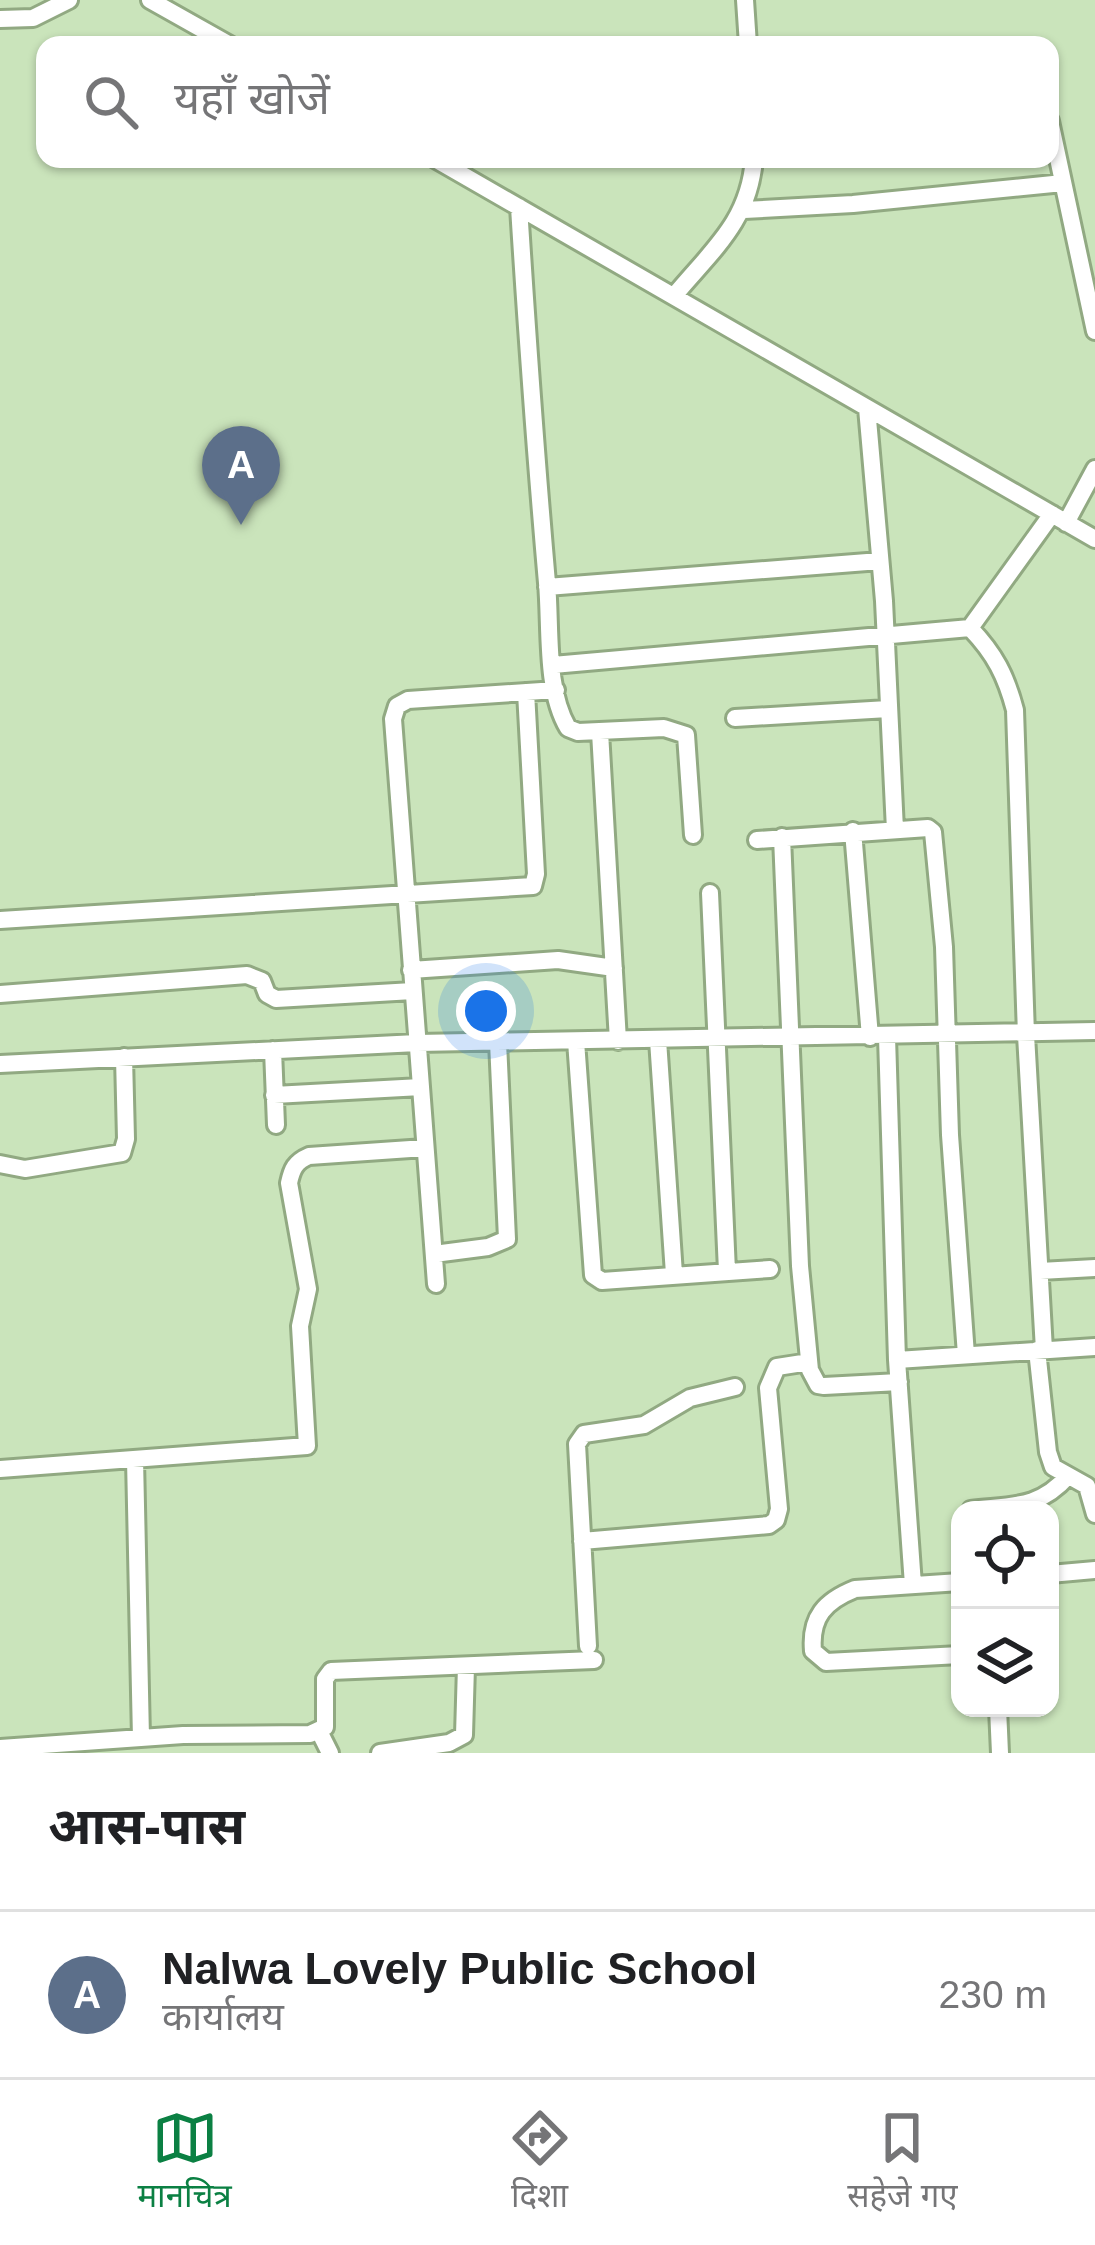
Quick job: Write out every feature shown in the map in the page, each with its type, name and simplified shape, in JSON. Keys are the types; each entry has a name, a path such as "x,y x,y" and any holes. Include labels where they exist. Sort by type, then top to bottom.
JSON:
{"street":[{"path":"0,19 33,18 69,0"},
{"path":"150,0 214,36"},
{"path":"746,0 748,36"},
{"path":"1059,164 1095,331"},
{"path":"451,168 1095,539"},
{"path":"674,296 744,210 753,168"},
{"path":"744,210 1063,183"},
{"path":"519,207 556,690 568,728 600,732 664,728 686,735 693,835"},
{"path":"867,408 886,637 895,830"},
{"path":"553,665 970,628 1095,469"},
{"path":"547,586 880,561"},
{"path":"970,628 992,651 1006,676 1015,710 1048,1452 1053,1467 1088,1486 1095,1514"},
{"path":"436,1284 393,719 398,706 408,700 556,690"},
{"path":"0,920 520,889 536,882 526,692"},
{"path":"735,718 888,709"},
{"path":"600,732 618,1041"},
{"path":"757,840 928,828 934,838 966,1355"},
{"path":"853,831 879,1037 913,1585"},
{"path":"782,838 800,1266 809,1362 813,1380 824,1386 898,1382"},
{"path":"710,893 727,1271"},
{"path":"412,970 558,961 614,968"},
{"path":"0,994 247,975 262,981 267,994 276,999 413,991"},
{"path":"0,1064 417,1043 1095,1031"},
{"path":"658,1040 674,1274"},
{"path":"576,1041 593,1275 602,1280 770,1269"},
{"path":"434,1254 488,1247 507,1239 498,1042"},
{"path":"274,1050 276,1125"},
{"path":"0,1164 25,1169 122,1153 126,1139 124,1058"},
{"path":"274,1095 421,1087"},
{"path":"0,1469 307,1446 300,1326 308,1289 289,1183 292,1170 309,1156 425,1148"},
{"path":"1040,1271 1095,1268"},
{"path":"897,1360 1095,1346"},
{"path":"582,1541 769,1526 779,1509 768,1388 777,1367 809,1362"},
{"path":"319,1732 326,1719 325,1679 332,1671 466,1666 591,1653 574,1455 584,1435 644,1425 690,1398 735,1387"},
{"path":"135,1459 141,1738"},
{"path":"1039,1501 1068,1476"},
{"path":"1059,1573 1095,1570"},
{"path":"951,1583 855,1589 826,1604 814,1623 813,1651 826,1662 951,1655"},
{"path":"380,1753 459,1740 466,1720 466,1666"},
{"path":"998,1717 1000,1753"},
{"path":"0,1748 319,1732"},
{"path":"319,1732 330,1753"}],"place":[{"name":"Nalwa Lovely Public School","path":"241,525"}]}
